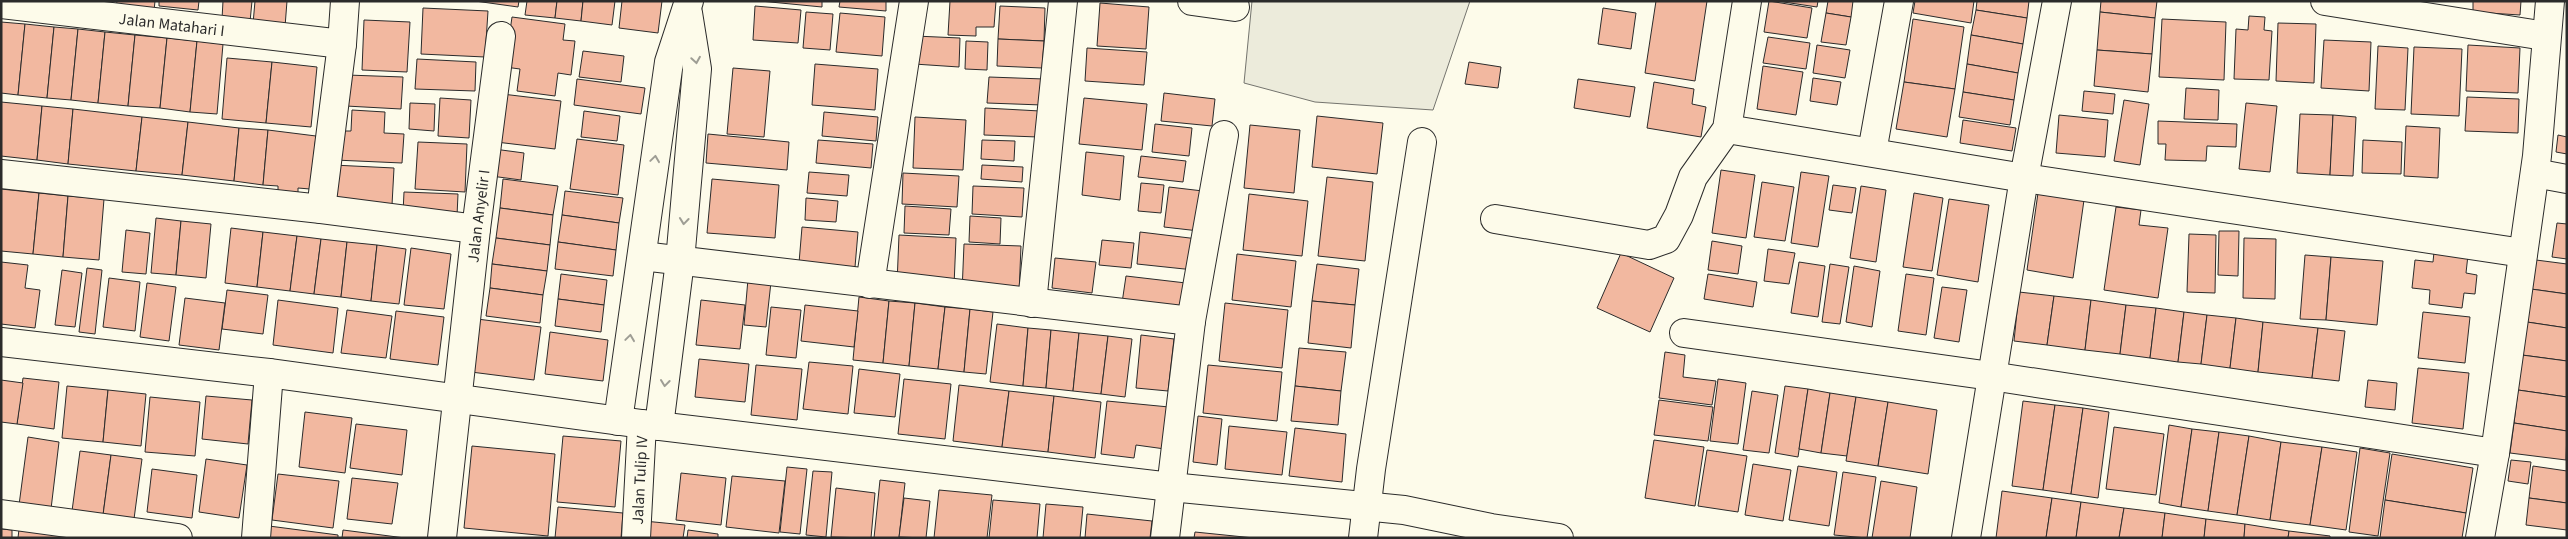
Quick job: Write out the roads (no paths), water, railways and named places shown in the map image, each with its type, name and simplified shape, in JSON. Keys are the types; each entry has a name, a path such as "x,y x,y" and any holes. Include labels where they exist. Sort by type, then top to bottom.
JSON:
{"street":[{"path":"321,209 342,44 345,1"},
{"path":"870,284 914,1"},
{"path":"1032,303 1063,1"},
{"path":"1192,1 1235,7"},
{"path":"1495,219 1649,245 1666,239 1679,215 1693,177 1726,129 1747,1"},
{"path":"1872,152 1899,1"},
{"path":"1966,538 2024,178 2057,1"},
{"path":"2325,1 2545,36"},
{"path":"2480,538 2495,453 2534,173 2545,36 2550,1"},
{"name":"Jalan Matahari I","path":"1,4 342,44"},
{"path":"640,423 642,256 669,62 688,6"},
{"path":"640,423 680,260 697,69 688,6"},
{"name":"Jalan Anyelir I","path":"442,538 476,229 501,36"},
{"path":"660,124 693,130"},
{"path":"1726,129 2024,178 2524,247"},
{"path":"1165,538 1190,321 1224,135"},
{"path":"1362,538 1422,142"},
{"path":"2534,173 2567,179"},
{"path":"1,174 321,209 476,229"},
{"path":"642,256 1190,321"},
{"path":"1684,333 1991,376 2495,453"},
{"path":"1,342 269,373 640,423 1171,487 1404,510 1491,533 1559,538"},
{"path":"256,538 269,373"},
{"name":"Jalan Tulip IV","path":"636,538 640,423"},
{"path":"1,514 108,534 178,538"}]}
